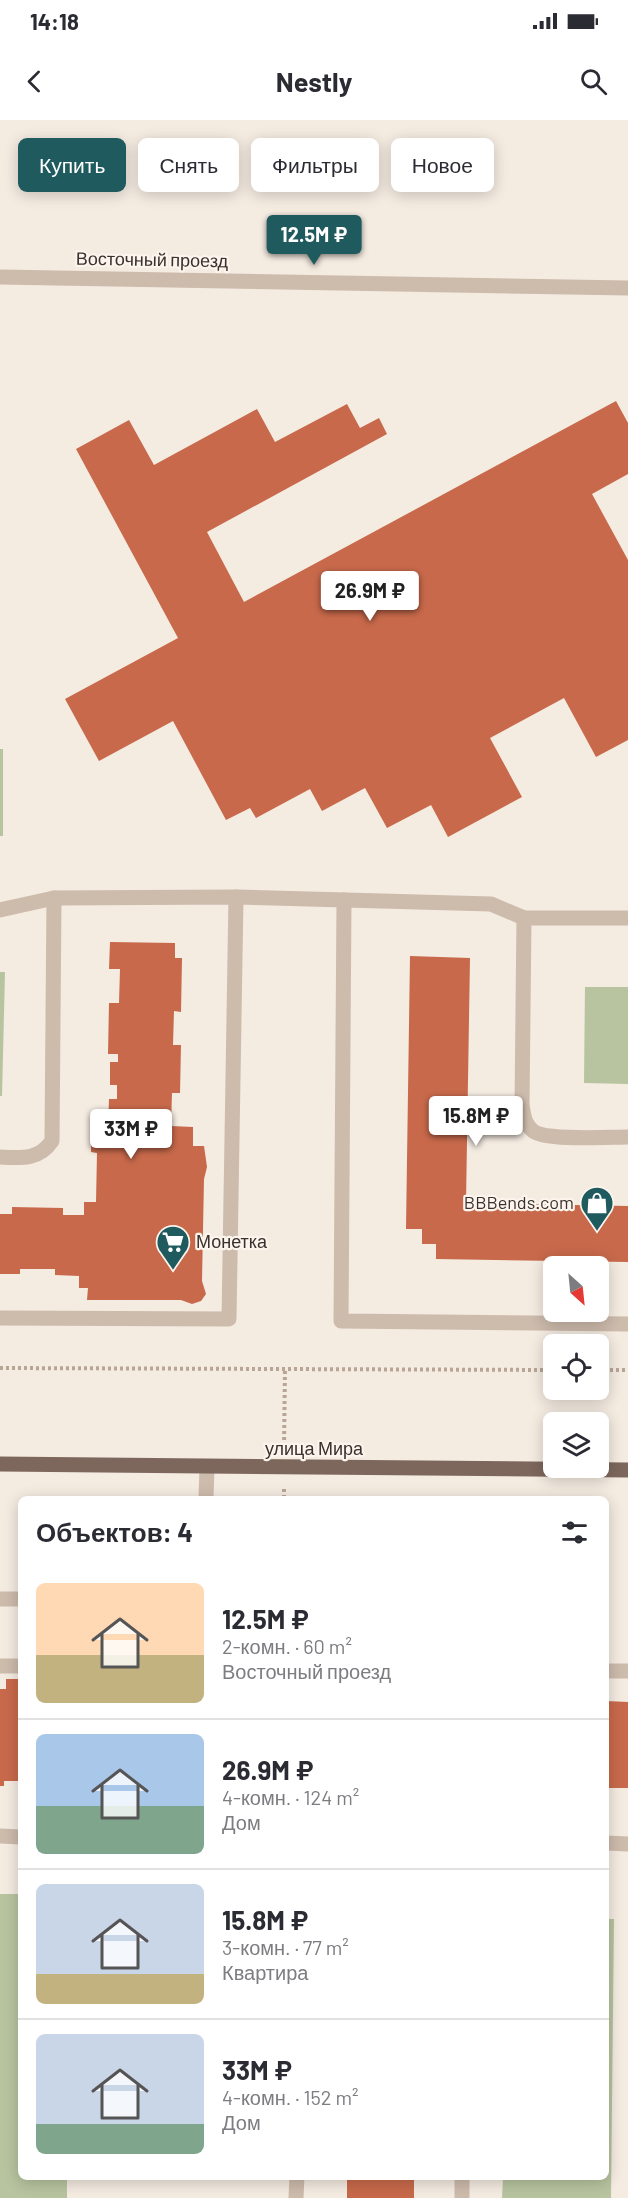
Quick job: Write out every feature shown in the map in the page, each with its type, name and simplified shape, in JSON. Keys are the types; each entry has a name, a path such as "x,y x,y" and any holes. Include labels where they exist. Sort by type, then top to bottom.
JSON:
{"main road":[{"name":"улица Мира","path":"0,1464 207,1468 628,1470"}],"street":[{"name":"Восточный проезд","path":"0,277 628,288"},
{"path":"0,1318 229,1319 236,897"},
{"path":"0,910 54,898 236,897 491,904 524,918 628,918"},
{"path":"0,1157 34,1157 44,1152 52,1141 54,898"},
{"path":"344,900 341,1321 628,1324"},
{"path":"524,918 524,1121 535,1133 550,1136 628,1137"},
{"path":"206,1496 207,1468"},
{"path":"0,1599 18,1599"},
{"path":"0,1666 18,1666"},
{"path":"609,1671 628,1671"},
{"path":"0,1836 18,1837"},
{"path":"609,1843 628,1844"},
{"path":"296,2198 297,2180"},
{"path":"462,2180 462,2198"}],"path":[{"path":"0,1368 543,1370"},
{"path":"284,1496 285,1369"},
{"path":"609,1370 628,1370"}],"green space":[{"path":"0,749 3,749 3,836 0,836"},
{"path":"0,972 5,972 2,1096 0,1096"},
{"path":"585,987 628,987 628,1084 584,1083"},
{"path":"0,1894 18,1894 18,2180 67,2180 67,2198 0,2198"},
{"path":"609,1919 614,1919 611,2198 502,2198 503,2180 609,2180"}],"building":[{"path":"616,401 628,423 628,474 592,494 628,560 628,740 596,757 564,698 490,738 522,797 448,837 431,805 387,828 365,788 322,811 310,789 256,818 250,808 226,820 173,721 99,761 65,699 178,638 76,449 129,420 154,465 257,409 275,442 347,404 360,428 379,418 387,434 207,532 244,602"},
{"path":"110,942 175,943 175,958 182,958 181,1012 174,1011 173,1045 181,1045 180,1093 172,1093 171,1126 193,1127 193,1146 204,1146 207,1167 204,1179 202,1281 206,1294 201,1301 192,1304 181,1300 87,1300 88,1288 79,1288 79,1276 55,1275 55,1269 20,1269 20,1274 0,1274 0,1214 12,1214 12,1207 63,1208 63,1215 84,1215 84,1202 96,1202 97,1153 91,1152 91,1127 108,1127 109,1099 117,1099 117,1085 110,1085 110,1062 118,1062 118,1054 108,1054 109,1003 119,1003 120,969 109,969"},
{"path":"410,956 470,958 466,1203 628,1206 628,1262 609,1262 609,1256 543,1256 543,1261 436,1259 436,1244 422,1244 422,1229 406,1229"},
{"path":"6,1679 18,1679 18,1781 4,1781 4,1786 0,1786 0,1689 6,1689"},
{"path":"609,1701 628,1702 628,1788 609,1788"},
{"path":"347,2180 414,2180 414,2198 347,2198"}],"place":[{"name":"BBBends.com","path":"597,1232"},
{"name":"Монетка","path":"173,1271"}]}
